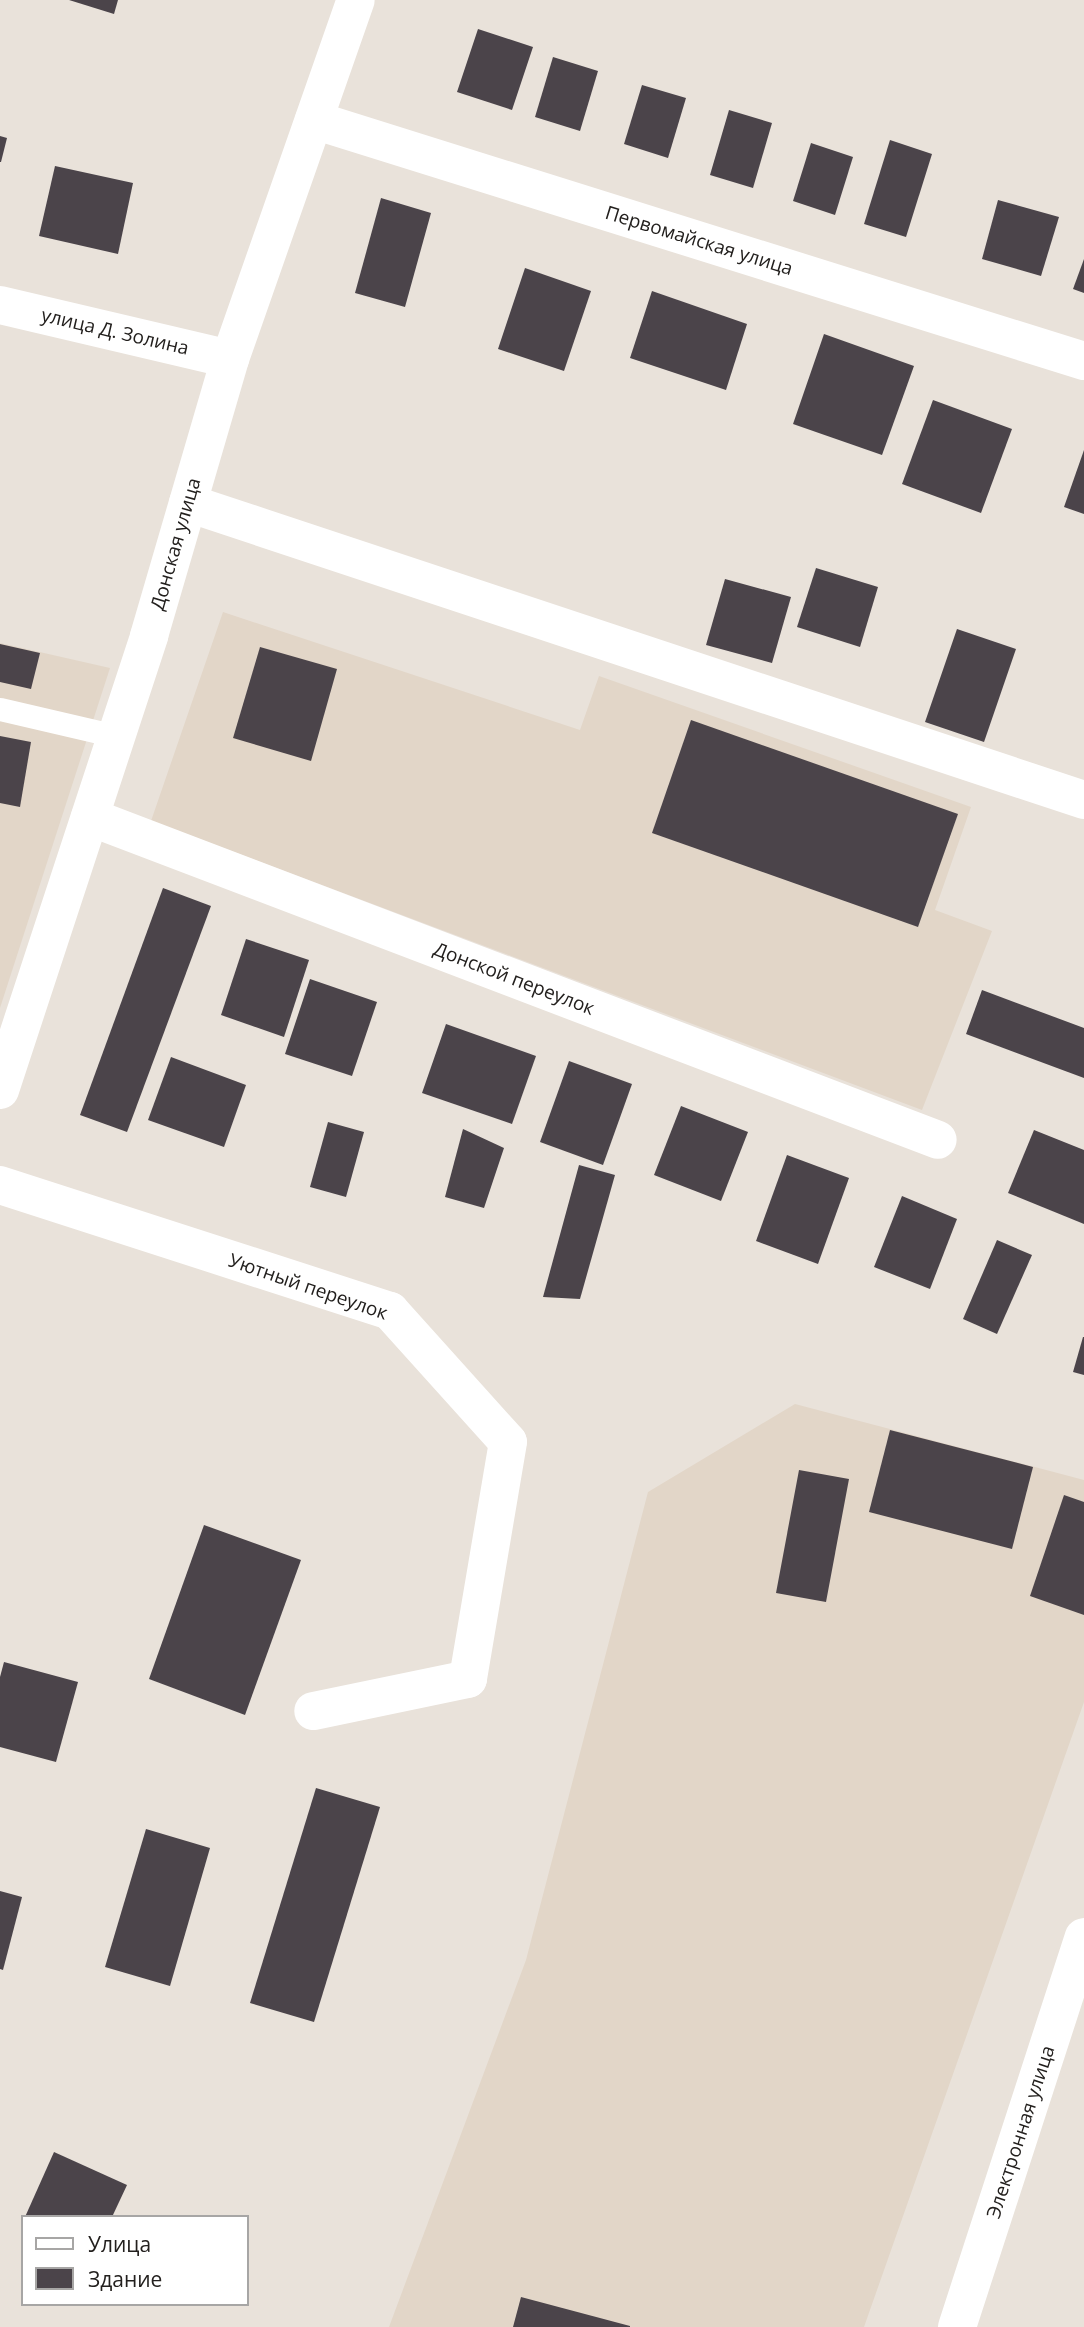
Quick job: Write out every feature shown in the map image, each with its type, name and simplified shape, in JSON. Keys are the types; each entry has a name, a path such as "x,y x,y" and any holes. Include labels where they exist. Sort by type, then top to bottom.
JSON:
{"street":[{"name":"Донская улица","path":"0,1090 116,736 230,359 356,0"},
{"name":"Первомайская улица","path":"314,120 1084,361"},
{"name":"улица Д. Золина","path":"0,305 230,359"},
{"path":"188,503 1084,800"},
{"name":"Донской переулок","path":"90,817 938,1140"},
{"name":"Уютный переулок","path":"0,1185 390,1311 508,1441 468,1679 313,1711"},
{"name":"Электронная улица","path":"957,2327 1084,1937"}],"lane":[{"path":"0,709 116,736"}],"shaded area":[{"path":"223,612 580,730 599,676 971,807 935,910 992,931 922,1110 151,821"},
{"path":"0,643 110,668 0,1008"},
{"path":"795,1404 1084,1480 1084,1702 864,2327 389,2327 526,1960 648,1492"}],"building":[{"path":"69,0 118,0 114,14"},
{"path":"478,29 533,47 512,110 457,92"},
{"path":"553,57 598,71 580,131 535,117"},
{"path":"642,85 686,98 668,158 624,144"},
{"path":"729,110 772,123 753,188 710,175"},
{"path":"0,136 7,138 1,162 0,162"},
{"path":"890,140 932,154 906,237 864,224"},
{"path":"811,143 853,157 835,215 793,201"},
{"path":"55,166 133,183 118,254 39,236"},
{"path":"381,198 431,213 405,307 355,293"},
{"path":"998,200 1059,217 1041,276 982,259"},
{"path":"1084,259 1084,293 1073,289"},
{"path":"525,268 591,291 564,371 498,349"},
{"path":"652,291 747,324 726,390 630,358"},
{"path":"824,334 914,366 882,455 793,424"},
{"path":"933,400 1012,429 981,513 902,484"},
{"path":"1084,450 1084,514 1064,507"},
{"path":"816,568 878,587 860,647 797,627"},
{"path":"725,579 791,597 772,663 706,645"},
{"path":"957,629 1016,649 984,742 925,722"},
{"path":"0,644 40,653 31,689 0,682"},
{"path":"260,647 337,669 311,761 233,738"},
{"path":"691,720 958,814 918,927 652,833"},
{"path":"0,736 31,742 20,807 0,803"},
{"path":"163,888 211,906 127,1132 80,1115"},
{"path":"246,939 309,960 284,1037 221,1015"},
{"path":"310,979 377,1002 352,1076 285,1054"},
{"path":"982,990 1084,1028 1084,1078 966,1034"},
{"path":"446,1024 536,1056 512,1124 422,1093"},
{"path":"171,1057 246,1085 224,1147 148,1120"},
{"path":"569,1061 632,1084 603,1165 540,1142"},
{"path":"681,1106 748,1132 721,1201 654,1175"},
{"path":"328,1122 364,1132 346,1197 310,1187"},
{"path":"463,1129 504,1148 484,1208 445,1197"},
{"path":"1034,1130 1084,1150 1084,1224 1008,1193"},
{"path":"787,1155 849,1178 818,1264 756,1241"},
{"path":"579,1165 615,1175 580,1299 543,1297"},
{"path":"902,1196 957,1219 930,1289 874,1267"},
{"path":"997,1240 1032,1255 997,1334 963,1319"},
{"path":"1084,1337 1084,1375 1073,1372"},
{"path":"890,1430 1033,1467 1012,1549 869,1512"},
{"path":"799,1470 849,1479 826,1602 776,1593"},
{"path":"1064,1495 1084,1502 1084,1615 1030,1596"},
{"path":"204,1525 301,1560 245,1715 149,1679"},
{"path":"4,1662 78,1682 56,1762 0,1747 0,1677"},
{"path":"316,1788 380,1807 314,2022 250,2003"},
{"path":"146,1829 210,1848 170,1986 105,1967"},
{"path":"0,1891 22,1897 3,1970 0,1969"},
{"path":"54,2152 127,2185 113,2215 26,2215"},
{"path":"521,2297 630,2326 630,2327 513,2327"}]}
